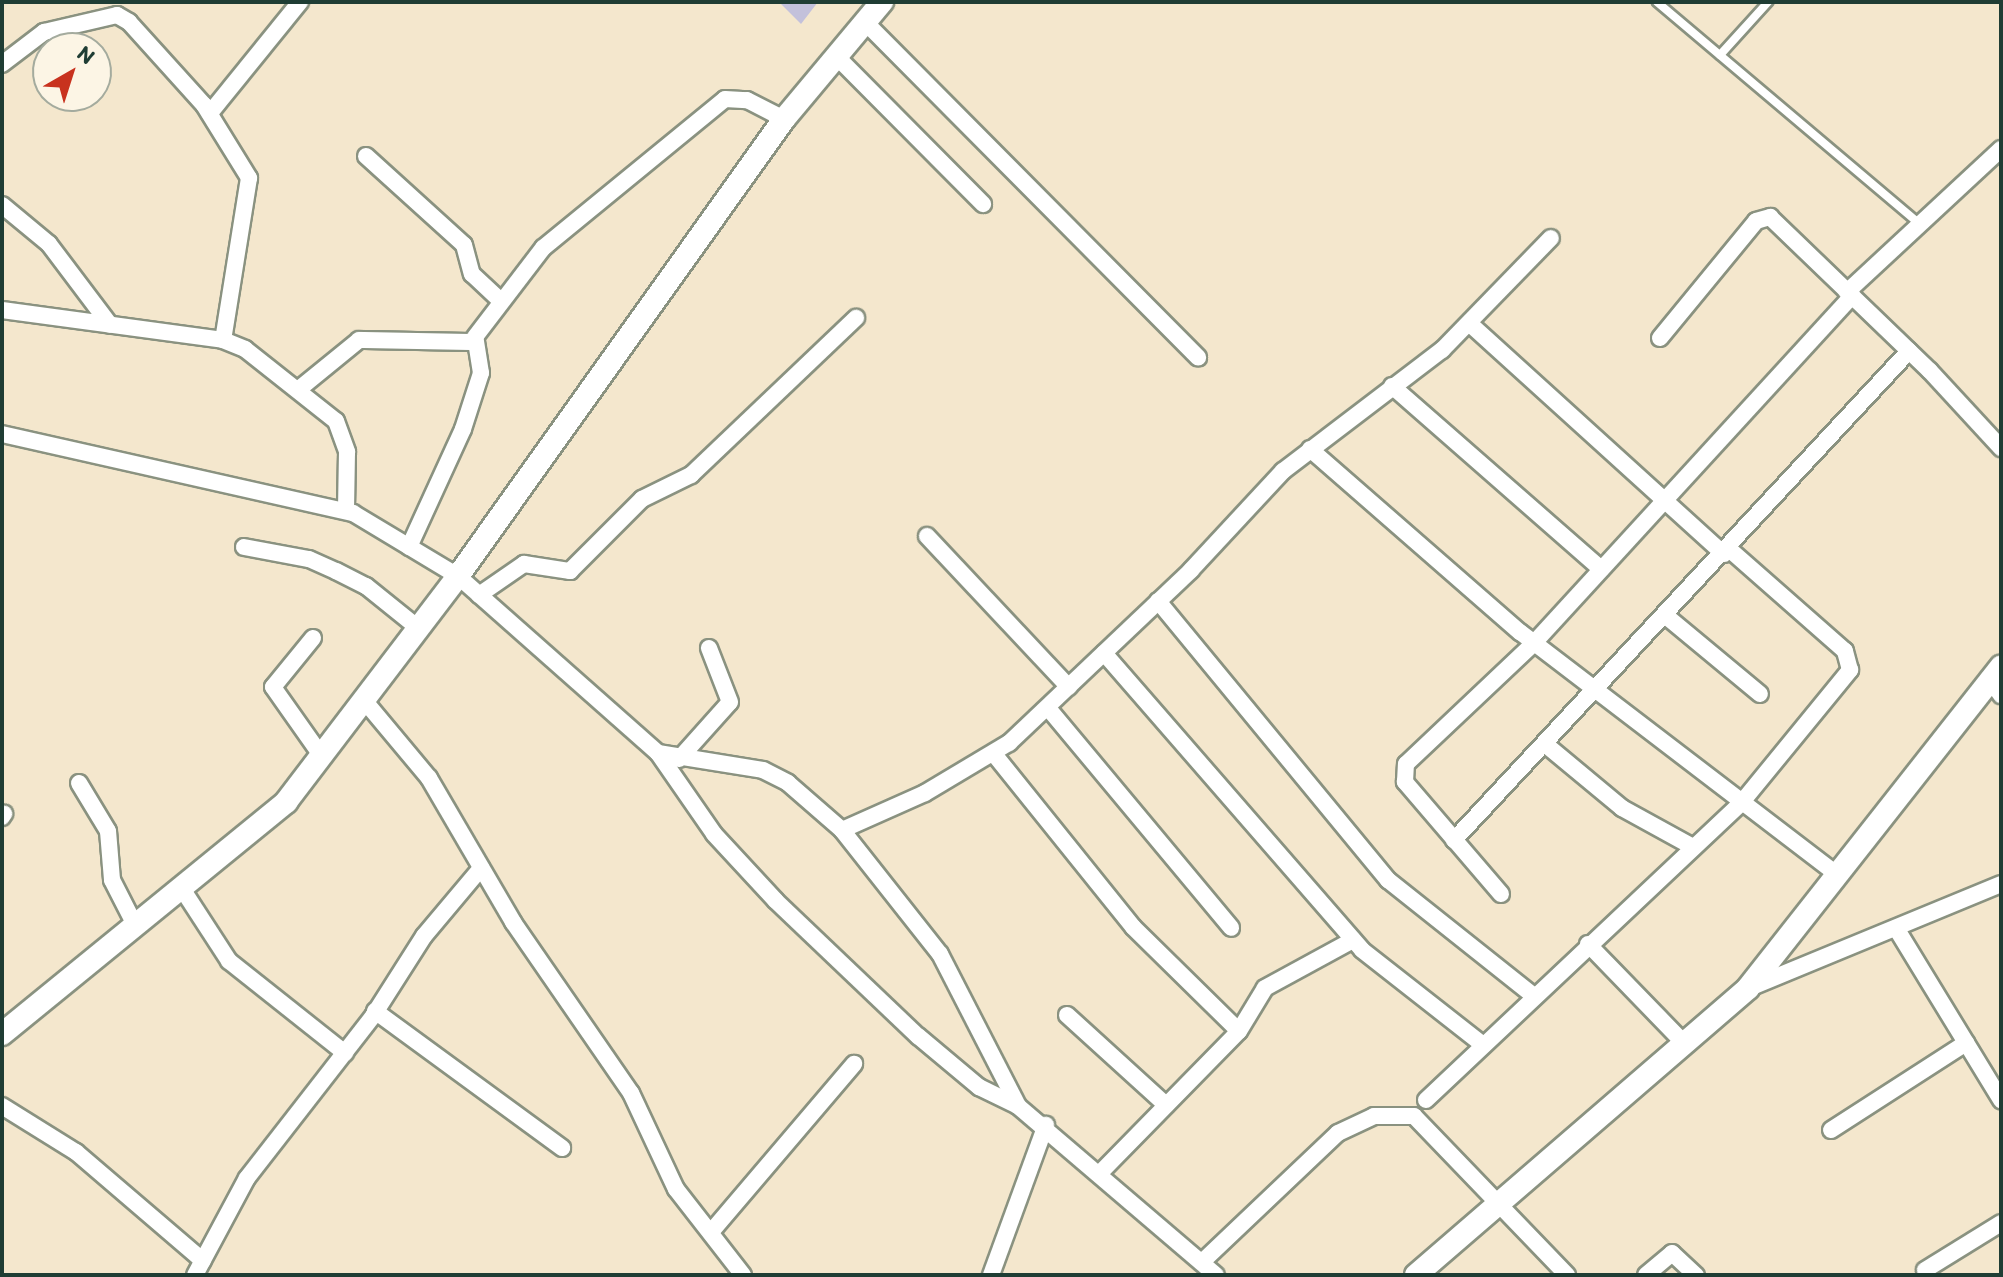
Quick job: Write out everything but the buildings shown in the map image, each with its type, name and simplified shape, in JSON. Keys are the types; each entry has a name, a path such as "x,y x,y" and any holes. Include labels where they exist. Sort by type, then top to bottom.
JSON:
{"main road":[{"path":"2,1034 286,802 458,576 784,119 867,24 882,2"},
{"path":"1416,1275 1748,988 1836,874 1997,680"}],"street":[{"path":"210,113 300,2"},
{"path":"2,64 44,32 117,15 129,22 210,113 249,178 223,340"},
{"path":"867,24 1198,357"},
{"path":"838,58 983,204"},
{"path":"409,547 477,387 482,366 475,342 501,301 549,242 725,99 747,100 784,119"},
{"path":"1501,894 1405,782 1403,770 1534,643 1849,294 2001,149"},
{"path":"366,156 464,245 472,274 501,301"},
{"path":"2,205 49,244 110,325"},
{"path":"1660,338 1762,217 1776,222 1909,351 2001,448"},
{"path":"842,830 925,793 994,754 1048,708 1158,601 1269,485 1469,323 1551,238"},
{"path":"2,310 223,340 245,349 321,405 344,435 346,510"},
{"path":"479,595 524,564 570,571 642,499 691,475 856,318"},
{"path":"1426,1100 1742,802 1844,680 1850,660 1665,500 1469,323"},
{"path":"299,389 359,340 475,342"},
{"path":"1454,840 1726,552 1909,351"},
{"path":"1392,386 1601,569"},
{"path":"2,434 346,510 458,576 658,753 714,834 776,901 918,1036 979,1087 1018,1106 1046,1125 1216,1275"},
{"path":"1310,449 1534,643 1836,874"},
{"path":"927,536 1069,687"},
{"path":"244,547 309,559 336,571 366,586 418,628"},
{"path":"1158,601 1388,880 1534,996"},
{"path":"1666,616 1760,694"},
{"path":"313,638 273,687 321,755"},
{"path":"679,759 730,702 709,648"},
{"path":"1104,653 1353,940 1483,1045"},
{"path":"363,699 429,778 481,868 631,1093 676,1189 743,1275"},
{"path":"1048,708 1231,928"},
{"path":"1545,744 1622,808 1693,847"},
{"path":"658,753 679,759 763,770 788,783 842,830 940,954 1018,1106"},
{"path":"994,754 1133,927 1239,1031"},
{"path":"79,783 108,831 112,880 135,925"},
{"path":"2,1106 76,1152 199,1268 238,1190 345,1053 424,936 481,868"},
{"path":"1748,988 2001,884"},
{"path":"181,887 229,961 345,1053"},
{"path":"1896,928 2001,1100"},
{"path":"1101,1172 1239,1031 1265,988 1353,940"},
{"path":"1588,944 1684,1043"},
{"path":"375,1011 562,1148"},
{"path":"1067,1015 1166,1105"},
{"path":"1831,1130 1966,1043"},
{"path":"711,1232 854,1064"},
{"path":"1202,1262 1338,1133 1374,1116 1414,1116 1567,1275"},
{"path":"991,1275 1046,1125"},
{"path":"1925,1270 2001,1223"},
{"path":"1646,1275 1672,1253 1696,1275"}],"lane":[{"path":"1657,2 1920,224"},
{"path":"1720,55 1768,2"}],"shaded area":[{"path":"779,2 818,2 801,24"}]}
